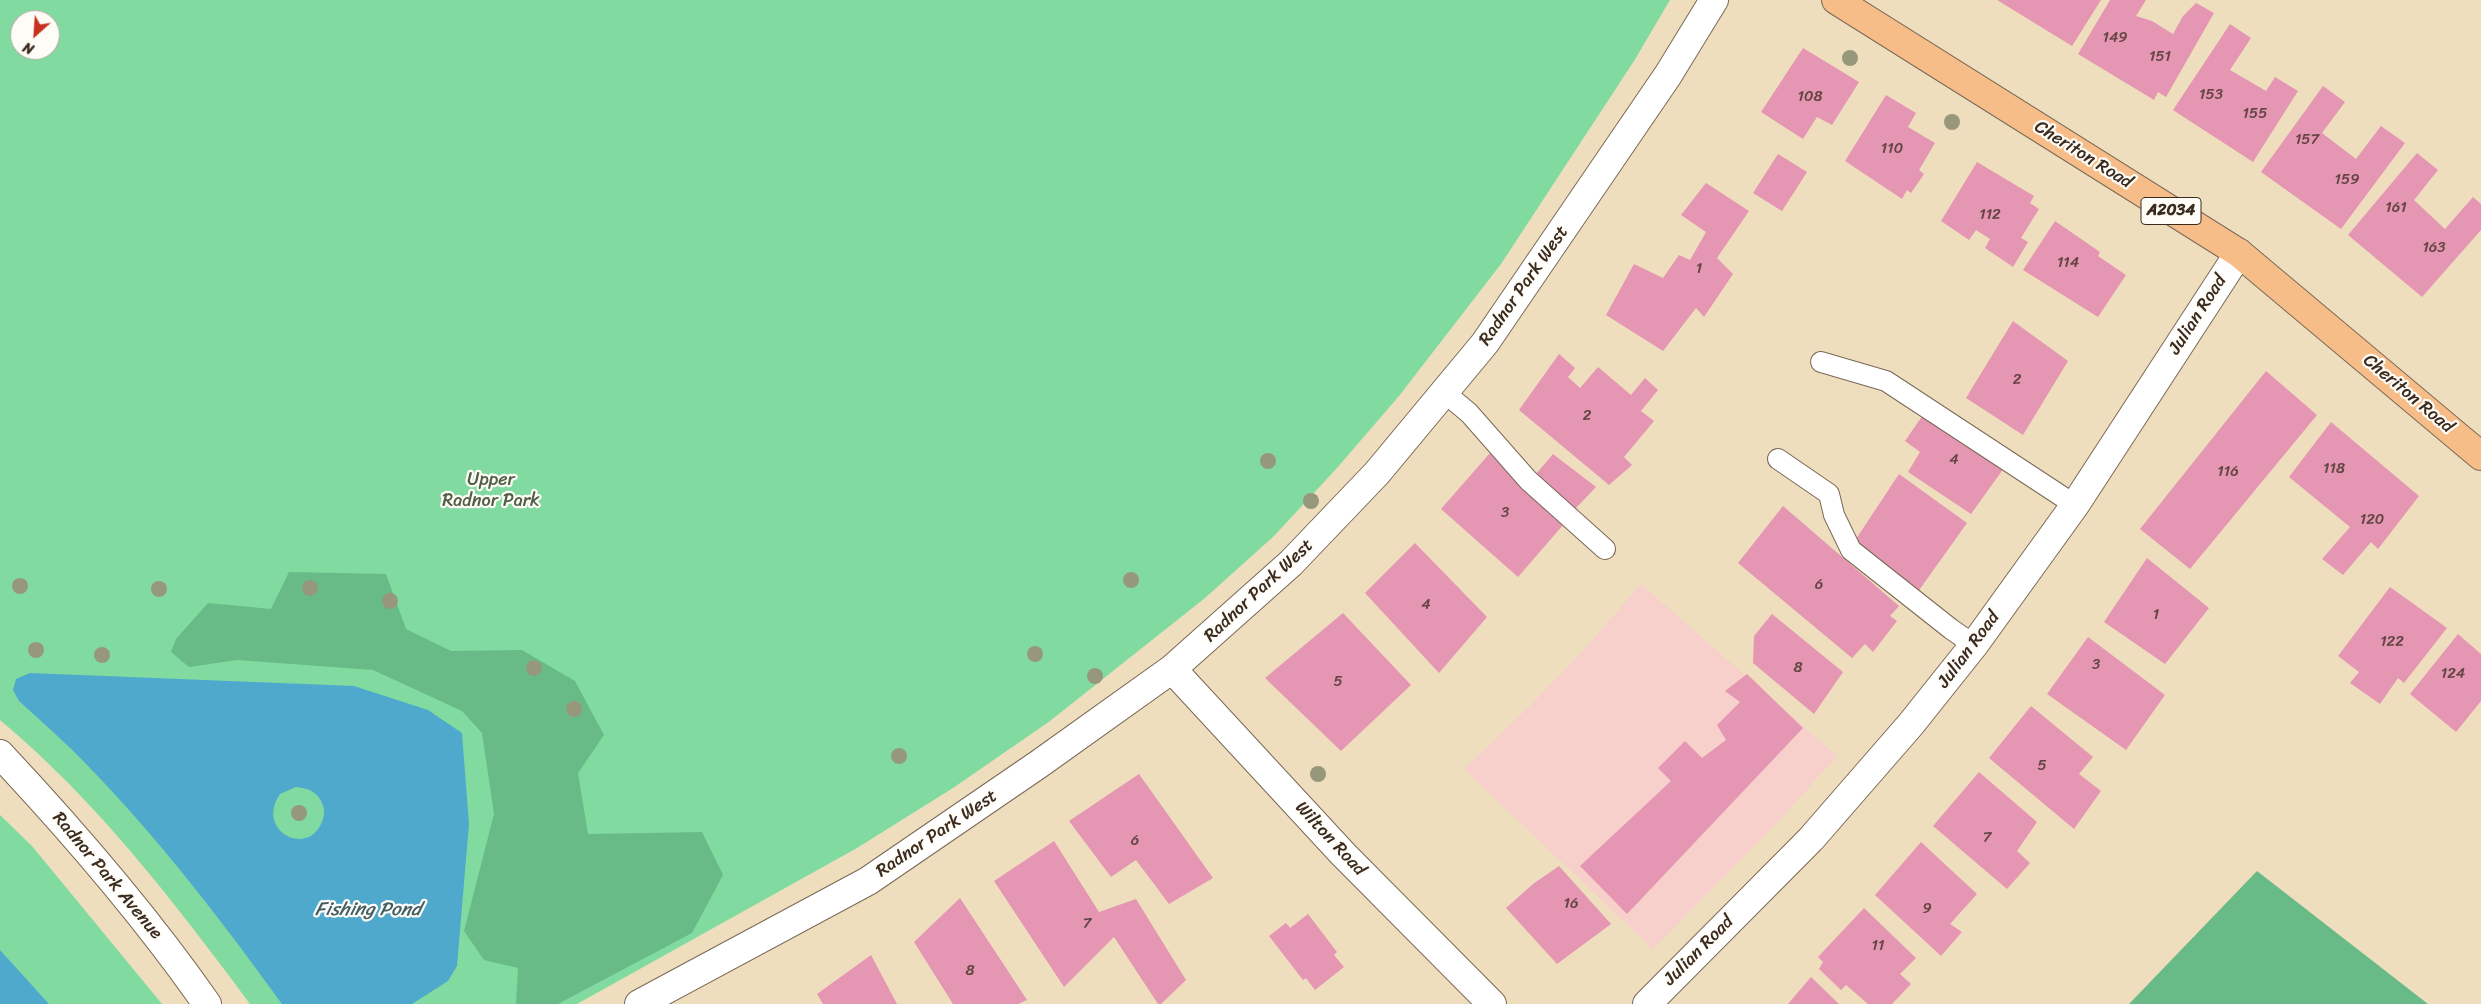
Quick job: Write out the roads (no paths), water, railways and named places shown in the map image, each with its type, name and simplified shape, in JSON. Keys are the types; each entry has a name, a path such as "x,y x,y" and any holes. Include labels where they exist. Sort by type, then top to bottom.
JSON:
{"main road":[{"name":"Cheriton Road","path":"1836,0 2239,253 2481,456"}],"street":[{"name":"Radnor Park West","path":"639,1004 868,881 1039,764 1172,669 1291,563 1377,473 1446,393 1496,327 1668,75 1714,0"},
{"name":"Julian Road","path":"1647,1004 1811,839 1912,724 1974,645 2075,505 2239,253"},
{"name":"Wilton Road","path":"1172,669 1343,854 1492,1004"},
{"name":"Radnor Park Avenue","path":"0,754 62,820 175,958 207,1004"}],"lane":[{"path":"1821,362 1886,381 2075,505"},
{"path":"1446,393 1469,414 1528,480 1605,549"},
{"path":"1778,459 1829,494 1834,516 1851,550 1950,630 1974,645"}],"water":[{"name":"Fishing Pond","path":"30,673 354,686 428,710 462,733 469,824 457,966 448,981 412,1004 282,1004 213,911 140,822 80,757 19,701 13,690 16,679","holes":["296,787 307,789 317,795 322,804 324,815 321,824 314,834 305,838 295,839 286,835 278,828 274,819 274,807 280,794"]},
{"path":"0,950 49,1004 0,1004"}],"park label":[{"name":"Upper Radnor Park","path":"491,490"}]}
